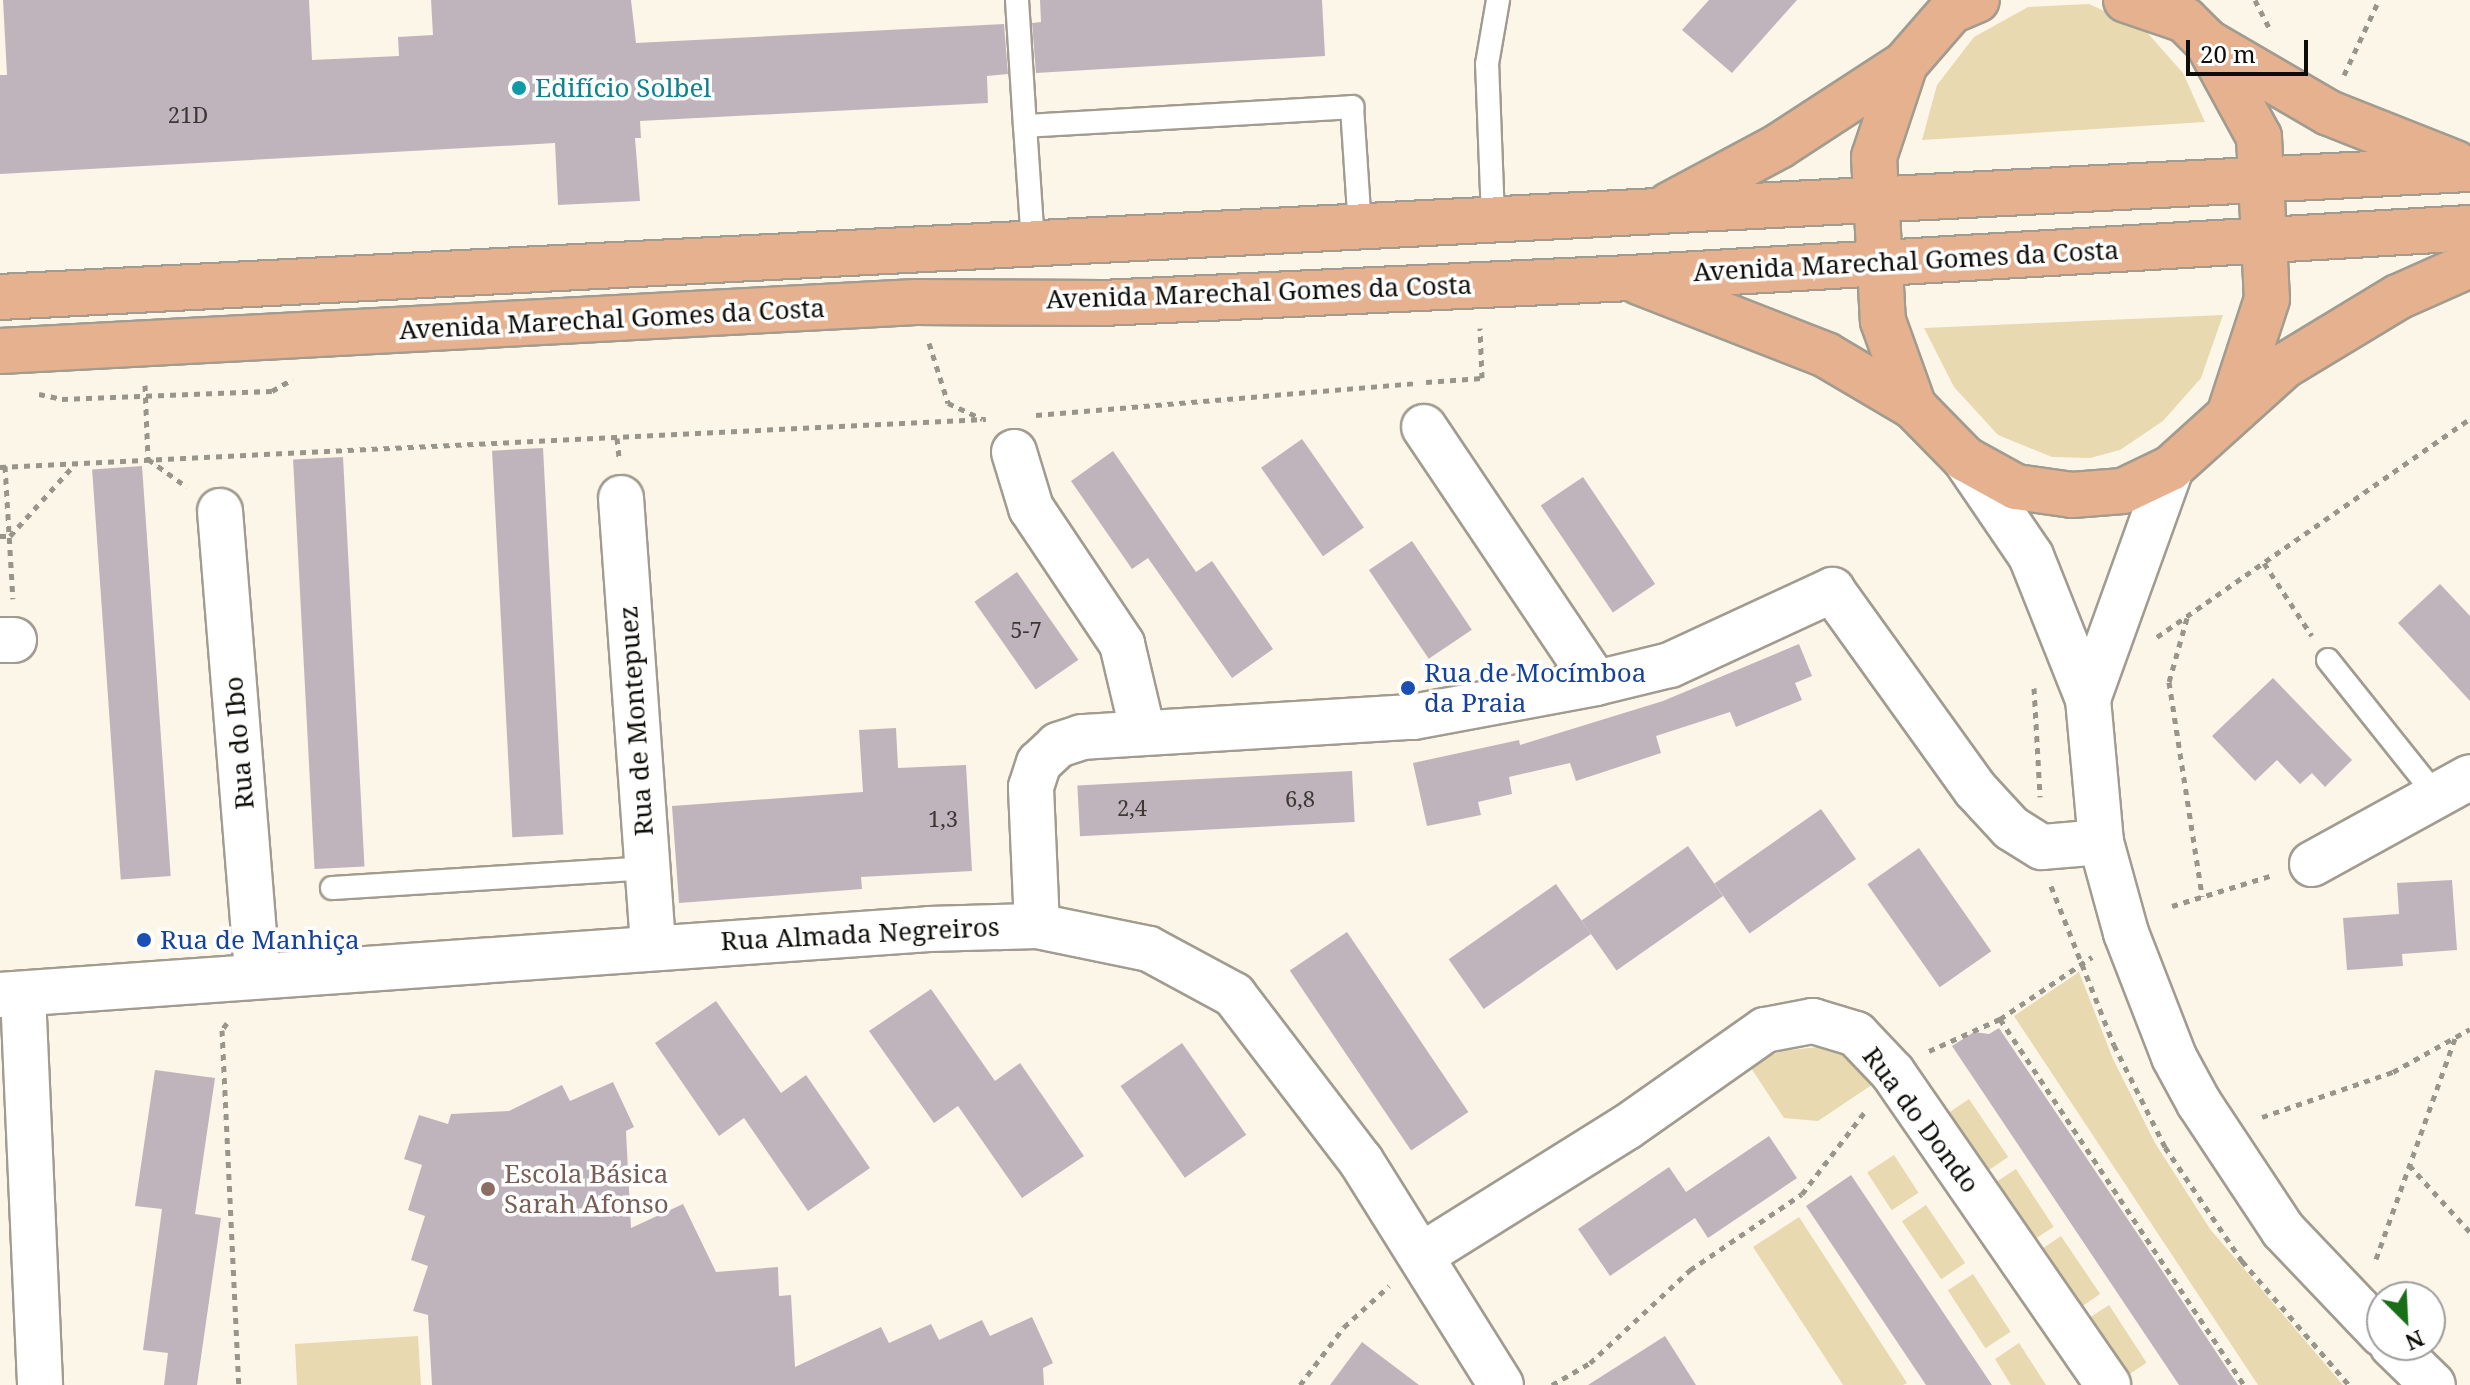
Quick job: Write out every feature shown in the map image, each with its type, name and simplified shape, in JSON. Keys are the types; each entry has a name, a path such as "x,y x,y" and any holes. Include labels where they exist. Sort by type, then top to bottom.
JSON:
{"main road":[{"path":"2126,0 2190,21 2329,113 2469,169"},
{"path":"1660,210 1779,146 1905,64 1962,4"},
{"path":"2190,21 2259,137 2267,299 2231,409"},
{"path":"1905,64 1874,157 1883,321 1914,407"},
{"name":"Avenida Marechal Gomes da Costa","path":"0,297 2469,169"},
{"name":"Avenida Marechal Gomes da Costa","path":"0,351 961,300 1102,303 1630,278 2470,228"},
{"path":"1630,278 1826,355 1914,407 1965,459 2016,487 2072,495 2123,491 2171,468 2231,409 2284,366 2360,317 2470,265"}],"street":[{"path":"1424,427 1596,683"},
{"path":"1015,428 1031,508 1122,644 1143,733"},
{"path":"1965,459 2031,556 2088,699 2101,842 2153,1007 2199,1103 2283,1230 2366,1317"},
{"path":"2088,699 2171,468"},
{"name":"Rua de Montepuez","path":"621,498 653,945"},
{"name":"Rua do Ibo","path":"220,511 257,974"},
{"path":"1037,926 1031,787 1039,763 1058,745 1082,737 1413,717 1596,683 1670,665 1832,590 1975,789 2011,828 2042,847 2101,842"},
{"path":"2312,864 2453,786"},
{"name":"Rua Almada Negreiros","path":"11,994 653,945 1037,926 1149,949 1234,995 1361,1161 1501,1385"},
{"path":"11,994 40,1385"},
{"name":"Rua do Dondo","path":"1422,1255 1627,1127 1765,1030 1813,1021 1856,1034 1893,1073 2108,1385"},
{"path":"2408,1361 2433,1385"}],"lane":[{"path":"1017,0 1033,243"},
{"path":"1493,218 1487,64 1498,0"},
{"path":"1025,126 1352,107 1360,226"},
{"path":"2328,660 2453,786"},
{"path":"332,888 646,868"}],"path":[{"path":"2329,113 2379,0"},
{"path":"1464,325 1493,323"},
{"path":"926,333 948,403 1015,428 1482,378 1479,324"},
{"path":"143,343 148,459"},
{"path":"31,392 62,399 272,391 296,377"},
{"path":"7,640 10,536 2,466 985,419"},
{"path":"2146,645 2470,419"},
{"path":"148,459 220,511"},
{"path":"0,536 10,536 77,463"},
{"path":"2264,563 2328,660"},
{"path":"2187,616 2169,682 2202,896"},
{"path":"2172,906 2312,864"},
{"path":"1552,1385 1590,1363 1690,1270 1802,1194 1893,1073 1939,1045 2000,1019 2083,963"},
{"path":"239,1385 222,1030 257,974"},
{"path":"2000,1019 2244,1385"},
{"path":"2262,1117 2393,1072 2470,1029"},
{"path":"2376,1259 2455,1038"},
{"path":"2409,1165 2470,1232"},
{"path":"1300,1385 1344,1327 1422,1255"}],"shaded area":[{"path":"2089,4 2144,29 2183,73 2205,122 1922,140 1937,85 1974,37 2028,7"},
{"path":"2223,315 2201,378 2163,421 2120,450 2090,458 2052,457 1998,435 1954,387 1924,328"},
{"path":"2079,972 2113,1059 2155,1143 2210,1229 2343,1385 2258,1385 2014,1016"},
{"path":"1818,1047 1852,1054 1882,1078 1818,1121 1784,1118 1749,1065 1781,1051"},
{"path":"1969,1099 2008,1157 1984,1173 1945,1115"},
{"path":"1894,1155 1919,1193 1892,1210 1867,1172"},
{"path":"2016,1169 2054,1227 2029,1243 1992,1185"},
{"path":"1926,1205 1965,1263 1941,1279 1902,1221"},
{"path":"1799,1217 1907,1383 1843,1385 1753,1247"},
{"path":"2061,1236 2100,1294 2076,1310 2037,1252"},
{"path":"1973,1274 2011,1332 1985,1348 1948,1290"},
{"path":"2109,1305 2147,1363 2122,1379 2085,1321"},
{"path":"418,1336 421,1385 297,1385 295,1344"},
{"path":"2019,1343 2046,1385 2011,1385 1995,1359"}],"building":[{"path":"3,0 309,0 312,60 399,56 398,37 433,35 431,0 631,0 636,43 1004,24 1008,74 987,76 988,103 640,121 641,138 635,138 640,201 558,205 555,143 0,174 0,75 7,75"},
{"path":"1040,0 1322,0 1325,56 1036,73 1032,23 1041,22"},
{"path":"1709,0 1797,0 1732,73 1682,30"},
{"path":"1302,439 1364,527 1323,556 1261,468"},
{"path":"543,448 563,834 512,837 492,451"},
{"path":"1113,451 1196,572 1212,561 1273,649 1232,678 1148,558 1132,569 1071,481"},
{"path":"343,457 364,866 315,869 293,460"},
{"path":"142,466 171,876 121,879 92,469"},
{"path":"1583,477 1655,584 1613,612 1541,506"},
{"path":"1412,541 1472,630 1429,659 1369,570"},
{"path":"1017,572 1078,660 1036,689 974,602"},
{"path":"2440,584 2470,616 2470,701 2398,623"},
{"path":"1799,644 1812,676 1795,683 1802,700 1736,727 1730,712 1656,736 1661,753 1576,781 1570,763 1509,777 1512,794 1478,802 1481,815 1427,826 1413,763 1519,740 1520,745 1663,701"},
{"path":"2273,678 2352,760 2325,787 2312,773 2300,784 2277,760 2255,781 2212,736"},
{"path":"896,728 898,768 966,765 972,871 861,877 862,889 679,903 672,806 863,792 859,730"},
{"path":"1352,771 1355,822 1080,836 1077,785"},
{"path":"1821,809 1856,859 1749,934 1715,884"},
{"path":"1688,846 1723,896 1616,971 1582,921"},
{"path":"1919,848 1991,951 1940,987 1867,884"},
{"path":"2452,880 2457,950 2402,954 2403,966 2347,970 2343,918 2399,914 2397,883"},
{"path":"1556,884 1591,934 1484,1009 1449,959"},
{"path":"1347,932 1468,1112 1411,1150 1290,971"},
{"path":"931,989 995,1081 1020,1063 1084,1156 1022,1198 958,1106 934,1123 869,1031"},
{"path":"716,1001 781,1093 806,1075 870,1168 808,1211 744,1118 719,1136 655,1043"},
{"path":"1999,1028 2238,1385 2179,1385 1952,1046 1974,1032 1989,1034"},
{"path":"1182,1043 1246,1135 1185,1178 1121,1086"},
{"path":"155,1070 215,1078 195,1214 221,1218 197,1385 164,1385 168,1353 143,1350 162,1209 135,1206"},
{"path":"613,1082 634,1127 626,1131 631,1228 683,1204 716,1272 778,1267 779,1296 791,1295 795,1367 881,1327 889,1343 931,1324 939,1340 982,1320 990,1336 1032,1317 1053,1363 1043,1368 1044,1385 432,1385 428,1315 413,1311 428,1266 411,1260 425,1216 408,1210 422,1165 404,1159 419,1115 448,1124 451,1114 509,1111 562,1085 570,1101"},
{"path":"1769,1136 1797,1178 1708,1238 1695,1218 1610,1276 1578,1229 1669,1167 1686,1192"},
{"path":"1851,1175 1992,1385 1926,1385 1806,1206"},
{"path":"1665,1336 1696,1385 1588,1385"},
{"path":"1362,1342 1419,1385 1330,1385"}],"place":[{"name":"Edifício Solbel","path":"519,88"},
{"name":"Rua de Mocímboa da Praia","path":"1408,688"},
{"name":"Rua de Manhiça","path":"144,940"},
{"name":"Escola Básica Sarah Afonso","path":"488,1189"}]}
